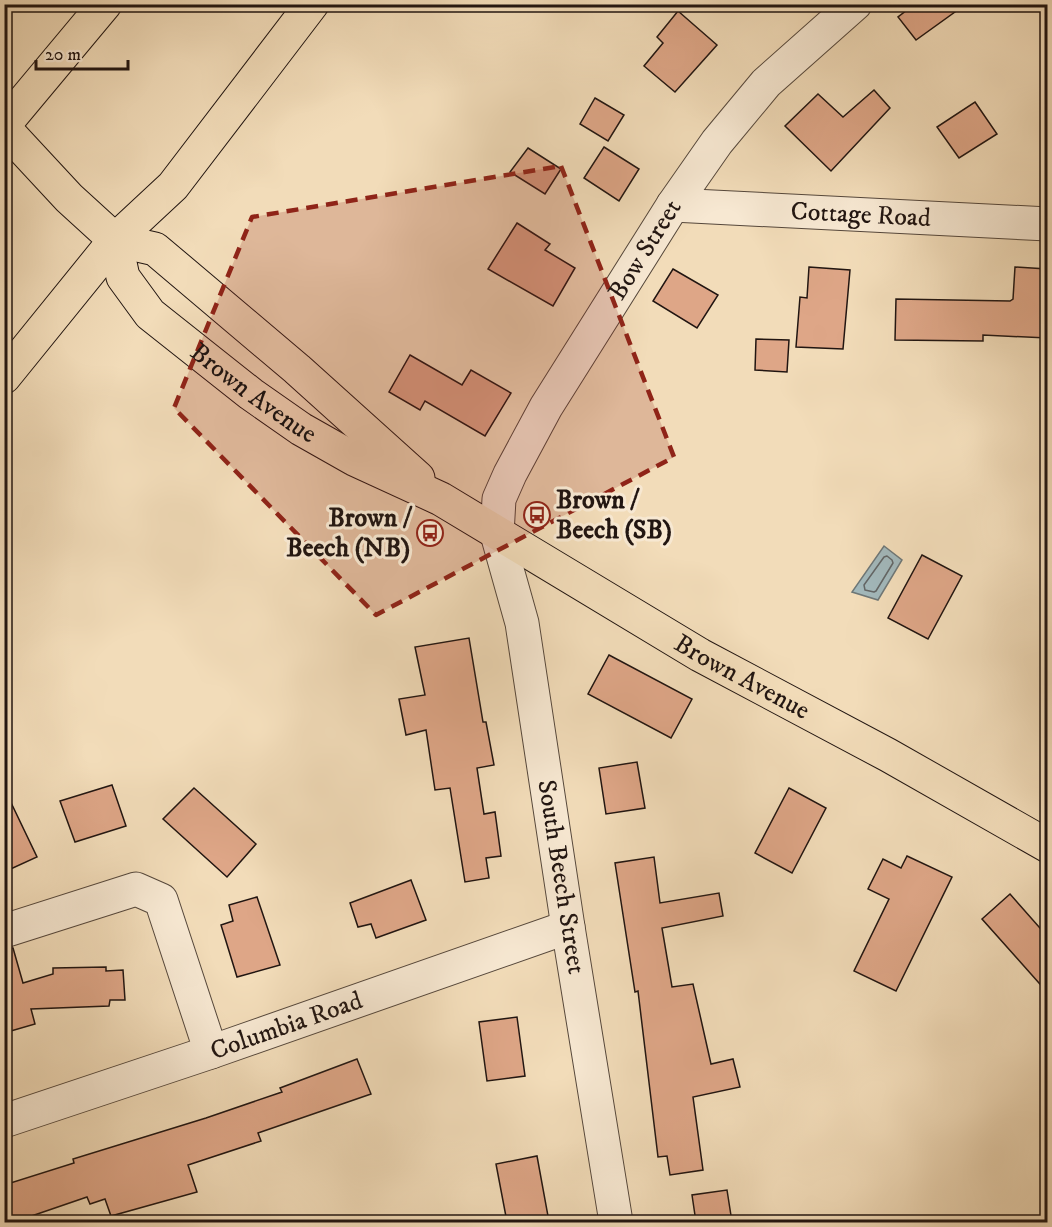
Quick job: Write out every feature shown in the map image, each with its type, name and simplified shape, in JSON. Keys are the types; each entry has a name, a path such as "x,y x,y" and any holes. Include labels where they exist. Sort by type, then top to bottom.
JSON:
{"main road":[{"path":"4,377 115,240 173,186 312,4"},
{"path":"4,126 97,13"},
{"name":"Brown Avenue","path":"4,126 69,198 115,240 154,249 163,255 297,369 441,499"},
{"name":"Brown Avenue","path":"115,240 123,277 150,314 251,394 302,429 354,459 441,499 700,655 888,755 1047,846"}],"street":[{"name":"Bow Street","path":"497,534 499,499 510,474 546,407 673,205 717,142 766,83 855,4"},
{"name":"Cottage Road","path":"673,205 1047,224"},
{"name":"South Beech Street","path":"497,534 522,623 616,1222"},
{"path":"4,931 136,889 161,900 211,1052"},
{"name":"Columbia Road","path":"4,1121 211,1052 568,927"}],"highlighted area":[{"path":"561,166 674,457 376,615 174,408 252,217"}],"water":[{"path":"884,546 902,560 878,600 852,592"}],"building":[{"path":"915,4 966,4 916,40 898,17"},
{"path":"678,11 717,45 675,92 644,66 663,43 657,37"},
{"path":"874,90 890,108 831,171 785,126 818,94 843,117"},
{"path":"595,98 624,115 608,141 580,124"},
{"path":"975,102 997,134 959,158 937,127"},
{"path":"604,147 639,169 619,201 584,178"},
{"path":"528,148 561,169 545,194 510,172"},
{"path":"517,223 550,244 545,250 575,268 553,306 488,269"},
{"path":"809,267 850,270 843,349 796,347 800,297 807,298"},
{"path":"1015,267 1047,269 1047,338 983,335 983,341 895,340 896,299 1010,301 1013,299"},
{"path":"673,269 718,295 697,328 653,301"},
{"path":"756,339 789,340 787,372 755,370"},
{"path":"410,355 462,385 471,370 511,393 485,436 425,401 420,410 389,392"},
{"path":"922,555 962,576 928,639 888,618"},
{"path":"469,638 483,722 486,722 494,765 477,768 484,814 495,812 501,856 486,858 489,878 465,882 450,788 435,790 426,730 406,735 399,699 425,695 415,647"},
{"path":"609,655 692,699 671,738 588,694"},
{"path":"637,762 645,808 606,814 599,768"},
{"path":"112,785 126,826 75,842 60,801"},
{"path":"4,788 37,857 4,872"},
{"path":"194,788 256,844 227,877 163,819"},
{"path":"789,788 826,808 792,873 755,853"},
{"path":"907,856 952,877 896,991 854,971 889,899 868,889 883,859 901,868"},
{"path":"654,857 660,903 719,893 723,916 662,928 672,987 693,984 711,1064 733,1059 740,1087 693,1097 703,1170 670,1175 667,1156 658,1157 638,991 635,992 615,863"},
{"path":"411,880 426,920 376,938 371,924 358,927 350,903"},
{"path":"1010,894 1047,936 1047,992 982,919"},
{"path":"257,897 280,965 237,977 221,925 233,921 229,905"},
{"path":"13,948 23,983 53,974 53,968 106,967 106,971 123,970 125,1000 110,1000 109,1006 31,1009 35,1024 4,1033 4,949"},
{"path":"517,1017 525,1076 487,1081 479,1022"},
{"path":"357,1059 371,1094 258,1133 261,1141 188,1165 197,1192 111,1216 105,1199 90,1204 87,1197 14,1222 4,1193 4,1185 74,1163 73,1159 282,1092 280,1088"},
{"path":"537,1156 548,1216 540,1217 541,1222 507,1222 496,1164"},
{"path":"727,1190 732,1222 696,1222 692,1195"}],"place":[{"name":"Brown / Beech (SB)","path":"537,515"},
{"name":"Brown / Beech (NB)","path":"430,533"}]}
